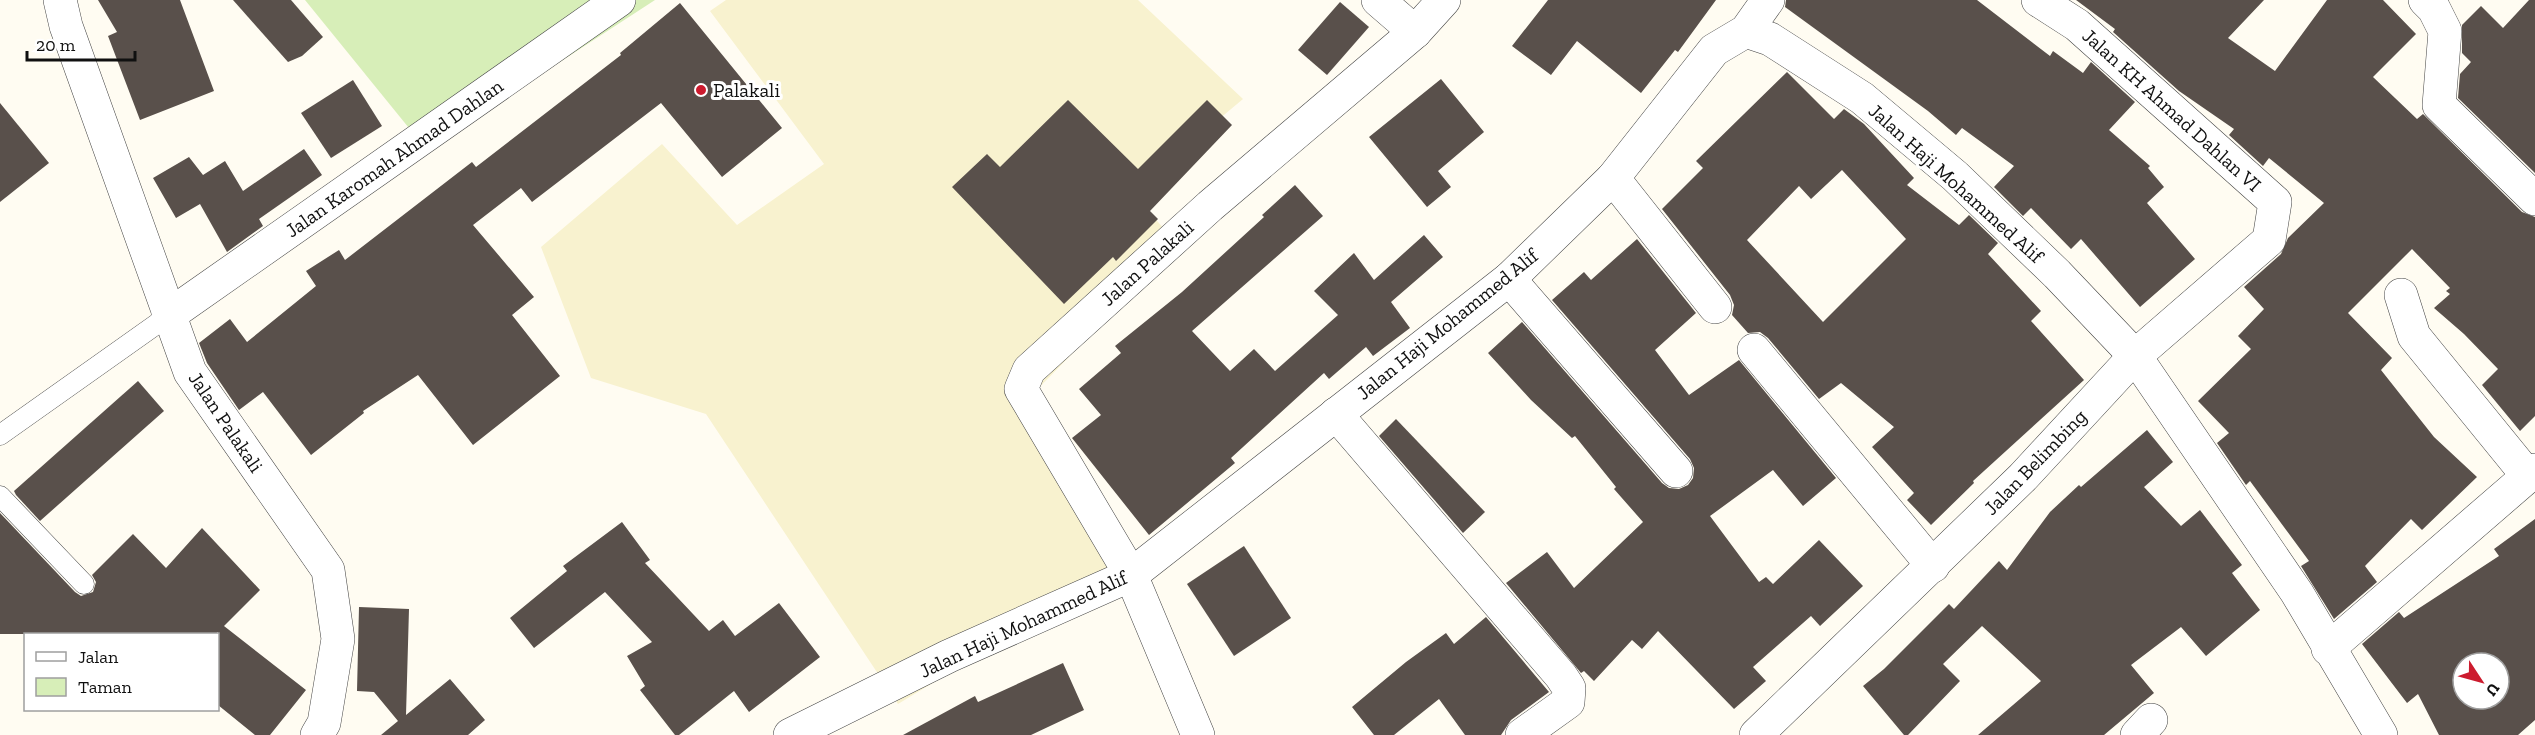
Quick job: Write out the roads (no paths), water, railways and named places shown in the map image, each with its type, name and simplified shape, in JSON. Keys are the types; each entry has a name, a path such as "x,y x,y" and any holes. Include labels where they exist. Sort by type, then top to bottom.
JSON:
{"street":[{"name":"Jalan Palakali","path":"60,0 66,26 168,316 190,372 328,570 338,639 324,731"},
{"name":"Jalan Karomah Ahmad Dahlan","path":"168,316 619,0"},
{"path":"1378,0 1415,32"},
{"name":"Jalan Palakali","path":"1131,575 1021,389 1029,370 1210,206 1415,32 1444,0"},
{"path":"1746,31 1768,0"},
{"name":"Jalan KH Ahmad Dahlan VI","path":"2038,0 2077,25 2275,201 2269,240 2135,356"},
{"path":"2425,0 2434,9 2445,31 2439,105 2535,199"},
{"name":"Jalan Haji Mohammed Alif","path":"790,735 949,656 1131,575 1509,279 1613,178 1714,50 1746,31 1770,39 1862,98 1955,176 2057,274 2135,356 2297,593 2328,649 2381,735"},
{"path":"1613,178 1714,307"},
{"path":"1509,279 1676,471"},
{"path":"2328,649 2532,473 2414,336 2402,295"},
{"path":"1754,350 1933,566"},
{"name":"Jalan Belimbing","path":"1755,735 2023,477 2135,356"},
{"path":"1336,414 1569,688 1568,702 1522,735"},
{"path":"1131,575 1198,735"}],"lane":[{"path":"0,435 168,316"},
{"path":"0,496 84,584"}],"place":[{"name":"Palakali","path":"701,90"}]}
